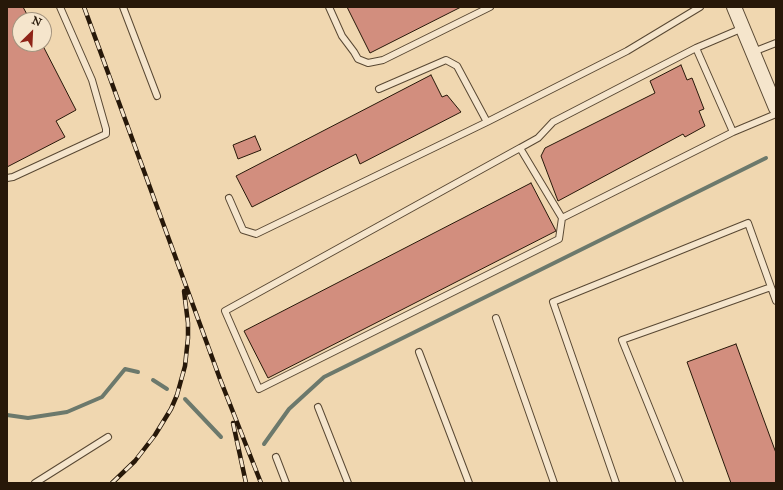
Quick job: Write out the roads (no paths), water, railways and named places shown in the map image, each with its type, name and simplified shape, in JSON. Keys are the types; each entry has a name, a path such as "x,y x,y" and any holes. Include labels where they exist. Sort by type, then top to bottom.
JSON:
{"street":[{"path":"734,7 776,108"}],"lane":[{"path":"7,178 13,177 106,134 106,129 92,80 60,7"},
{"path":"123,7 157,96"},
{"path":"329,7 342,36 358,59 368,63 383,60 490,7"},
{"path":"229,198 243,230 256,234 487,122 627,51 700,7"},
{"path":"520,148 562,218 559,239 259,389 225,311 538,138 553,122 696,48 743,28"},
{"path":"753,52 776,43"},
{"path":"696,48 733,132"},
{"path":"379,89 446,60 457,66 487,122"},
{"path":"562,218 733,132 776,114"},
{"path":"616,483 553,302 748,223 776,302"},
{"path":"680,483 622,340 771,288"},
{"path":"496,318 554,483"},
{"path":"419,352 469,483"},
{"path":"318,407 348,483"},
{"path":"35,483 108,437"},
{"path":"276,456 286,483"}],"waterway":[{"path":"264,444 289,409 324,377 766,158"},
{"path":"7,415 28,418 67,412 102,397 125,369 138,372"},
{"path":"153,380 167,389"},
{"path":"185,399 221,437"}],"railway":[{"path":"84,7 220,379 261,483"},
{"path":"112,483 135,461 155,435 171,409 177,395 185,366 188,338 188,323 184,291"},
{"path":"233,423 246,483"}]}
